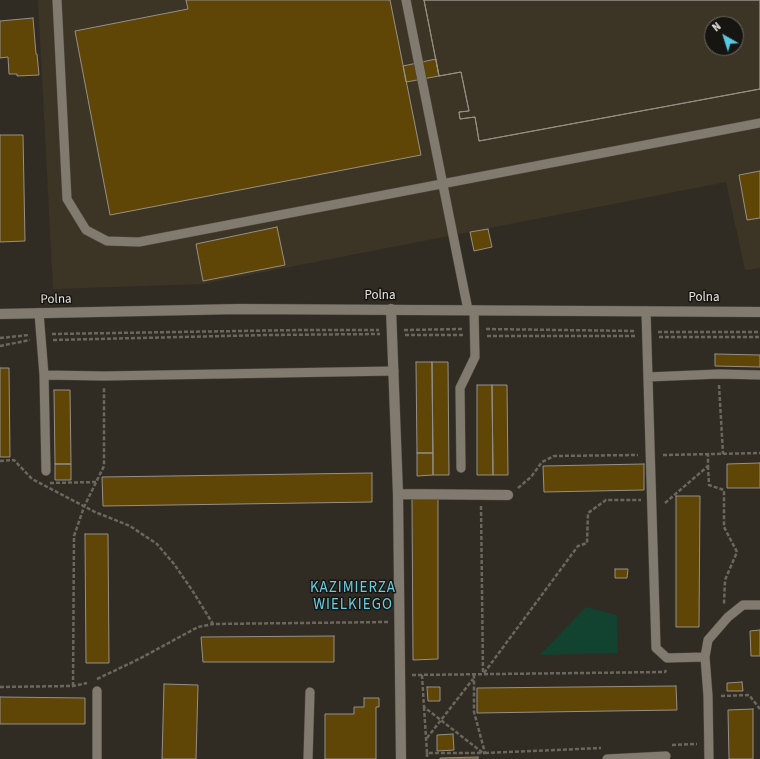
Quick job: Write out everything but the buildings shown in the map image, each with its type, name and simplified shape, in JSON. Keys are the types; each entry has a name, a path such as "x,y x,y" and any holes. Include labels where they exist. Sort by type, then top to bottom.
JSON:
{"street":[{"name":"Polna","path":"0,314 239,309 760,312"},
{"path":"391,309 398,494 401,759"},
{"path":"398,494 508,495"}],"lane":[{"path":"57,0 67,200 86,230 107,241 139,242 760,122"},
{"path":"406,0 442,184 471,310 475,357 460,388 461,468"},
{"path":"646,311 656,648 666,658 705,657"},
{"path":"38,313 44,375 46,471"},
{"path":"44,375 104,376 394,371"},
{"path":"648,377 719,374 760,375"},
{"path":"709,759 708,696 705,657 708,640 743,605 760,605"},
{"path":"97,692 97,759"},
{"path":"308,759 310,692"},
{"path":"607,759 666,756"}],"path":[{"path":"719,374 723,454"},
{"path":"74,686 74,536 84,506 104,466 104,376"},
{"path":"708,454 709,485 724,490 724,527 737,552 725,580 723,624"},
{"path":"508,495 531,477 542,462 554,456 760,454"},
{"path":"0,461 14,460 32,479 95,512 130,526 157,544 174,564 192,590 212,624"},
{"path":"652,514 708,466"},
{"path":"39,483 96,482"},
{"path":"481,495 483,674"},
{"path":"483,674 578,546 587,543 588,514 606,500 652,500"},
{"path":"0,687 74,686 92,681 139,659 198,627 212,624 399,622"},
{"path":"400,675 665,672 666,658"},
{"path":"474,674 474,712 484,754"},
{"path":"422,675 427,738 427,759"},
{"path":"427,738 473,679"},
{"path":"708,696 749,695 760,709"},
{"path":"424,707 484,754"},
{"path":"670,745 709,744"},
{"path":"427,753 484,754 607,748"}],"shaded area":[{"path":"38,0 760,0 760,268 745,270 726,182 202,284 53,289"}],"green space":[{"path":"586,607 617,615 618,653 540,655"}],"district":[{"name":"KAZIMIERZA WIELKIEGO","path":"353,598"}]}
